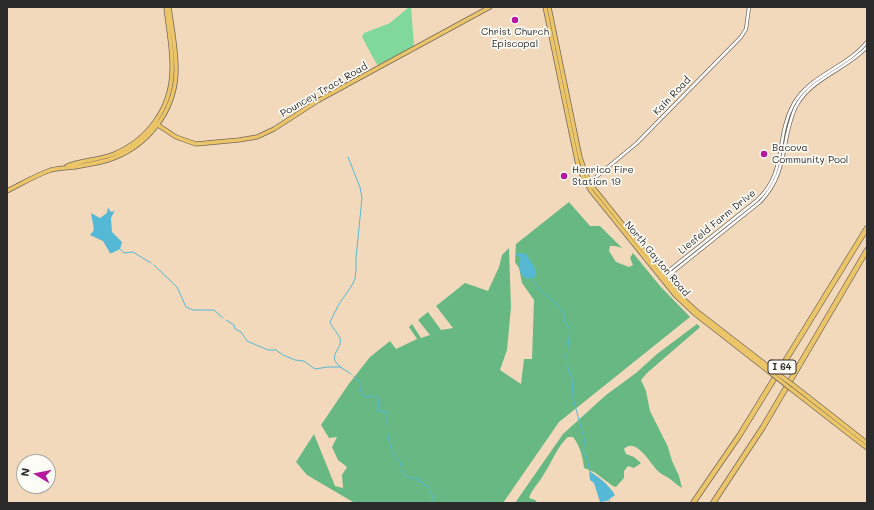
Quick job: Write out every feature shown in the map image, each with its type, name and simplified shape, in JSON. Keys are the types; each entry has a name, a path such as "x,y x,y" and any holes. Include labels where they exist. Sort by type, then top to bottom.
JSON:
{"highway":[{"name":"I 64","path":"693,503 746,426 867,228"},
{"name":"I 64","path":"713,503 763,427 867,250"}],"main road":[{"path":"156,124 166,102 172,77 172,60 166,7"},
{"path":"7,191 52,170 75,163 99,159 120,152 137,141 156,124 165,112 170,100 176,76 176,62 169,7"},
{"name":"Pouncey Tract Road","path":"156,124 176,137 196,144 257,137 274,129 312,104 490,7"},
{"name":"North Gayton Road","path":"545,7 576,155 581,173 588,183 689,309 867,443"},
{"name":"North Gayton Road","path":"549,7 578,151 588,183"},
{"name":"North Gayton Road","path":"792,387 867,448"}],"street":[{"name":"Kain Road","path":"588,183 642,139 741,37 746,29 749,7"},
{"name":"Liesfeld Farm Drive","path":"663,278 765,192 773,180 777,170 788,117 796,100 810,85 848,59 867,42"},
{"name":"Liesfeld Farm Drive","path":"663,278 760,202 768,194 780,171 791,118 798,103 811,88 854,59 867,47"}],"green space":[{"path":"409,7 411,7 414,46 378,65 362,37 364,33 390,23"},
{"path":"569,202 590,226 600,226 622,248 610,246 609,251 616,262 629,267 633,265 630,258 633,253 660,286 690,317 559,422 503,503 352,503 353,502 307,475 296,462 314,434 335,486 343,488 342,475 347,467 338,460 332,447 337,437 329,438 321,425 348,385 370,357 390,341 396,349 417,339 409,327 412,324 421,338 430,335 418,320 428,312 441,330 453,328 436,306 465,283 488,291 499,267 502,255 509,248 511,307 507,350 500,370 521,384 524,359 532,359 534,300 522,283 519,268 515,262 516,244"},
{"path":"697,324 700,327 698,329 647,373 641,380 646,391 650,411 668,447 682,488 661,474 643,453 633,446 629,446 624,449 626,454 634,457 641,463 634,468 628,466 624,471 624,478 616,487 613,486 594,472 584,468 578,444 573,437 568,437 564,440 547,470 530,495 529,498 538,503 515,503 563,434 606,395"}],"water":[{"path":"108,207 112,212 115,210 111,218 112,232 122,242 120,249 112,253 110,253 103,241 90,235 94,230 91,213 100,218 107,213"},
{"path":"519,253 526,254 536,270 535,277 527,279 521,274 519,265 521,258 515,256"},
{"path":"589,471 604,482 615,495 607,501 600,502 594,483 590,480"}],"waterway":[{"path":"348,157 360,187 362,198 355,279 339,304 330,322 340,338 340,345 335,355 335,361 339,366 351,374"},
{"path":"120,249 124,253 133,252 151,263"},
{"path":"154,265 177,287 186,307 193,310 214,310 223,318"},
{"path":"531,278 539,289 558,305 564,314 564,320 570,330 567,355 568,368 572,378 573,398 585,442 583,450 587,458 590,472"},
{"path":"226,320 234,325 235,329 241,332 247,341 268,350 276,350 295,360 304,361 315,369 341,367"},
{"path":"353,376 362,384 360,390 364,397 374,396 379,399 378,411 387,412 390,447 396,458 401,463 399,469 409,478 418,478 419,482 423,482 425,486 429,486 430,493 432,494 432,503"}],"place":[{"name":"Christ Church Episcopal","path":"515,20"},
{"name":"Bacova Community Pool","path":"764,154"},
{"name":"Henrico Fire Station 19","path":"564,176"}]}
